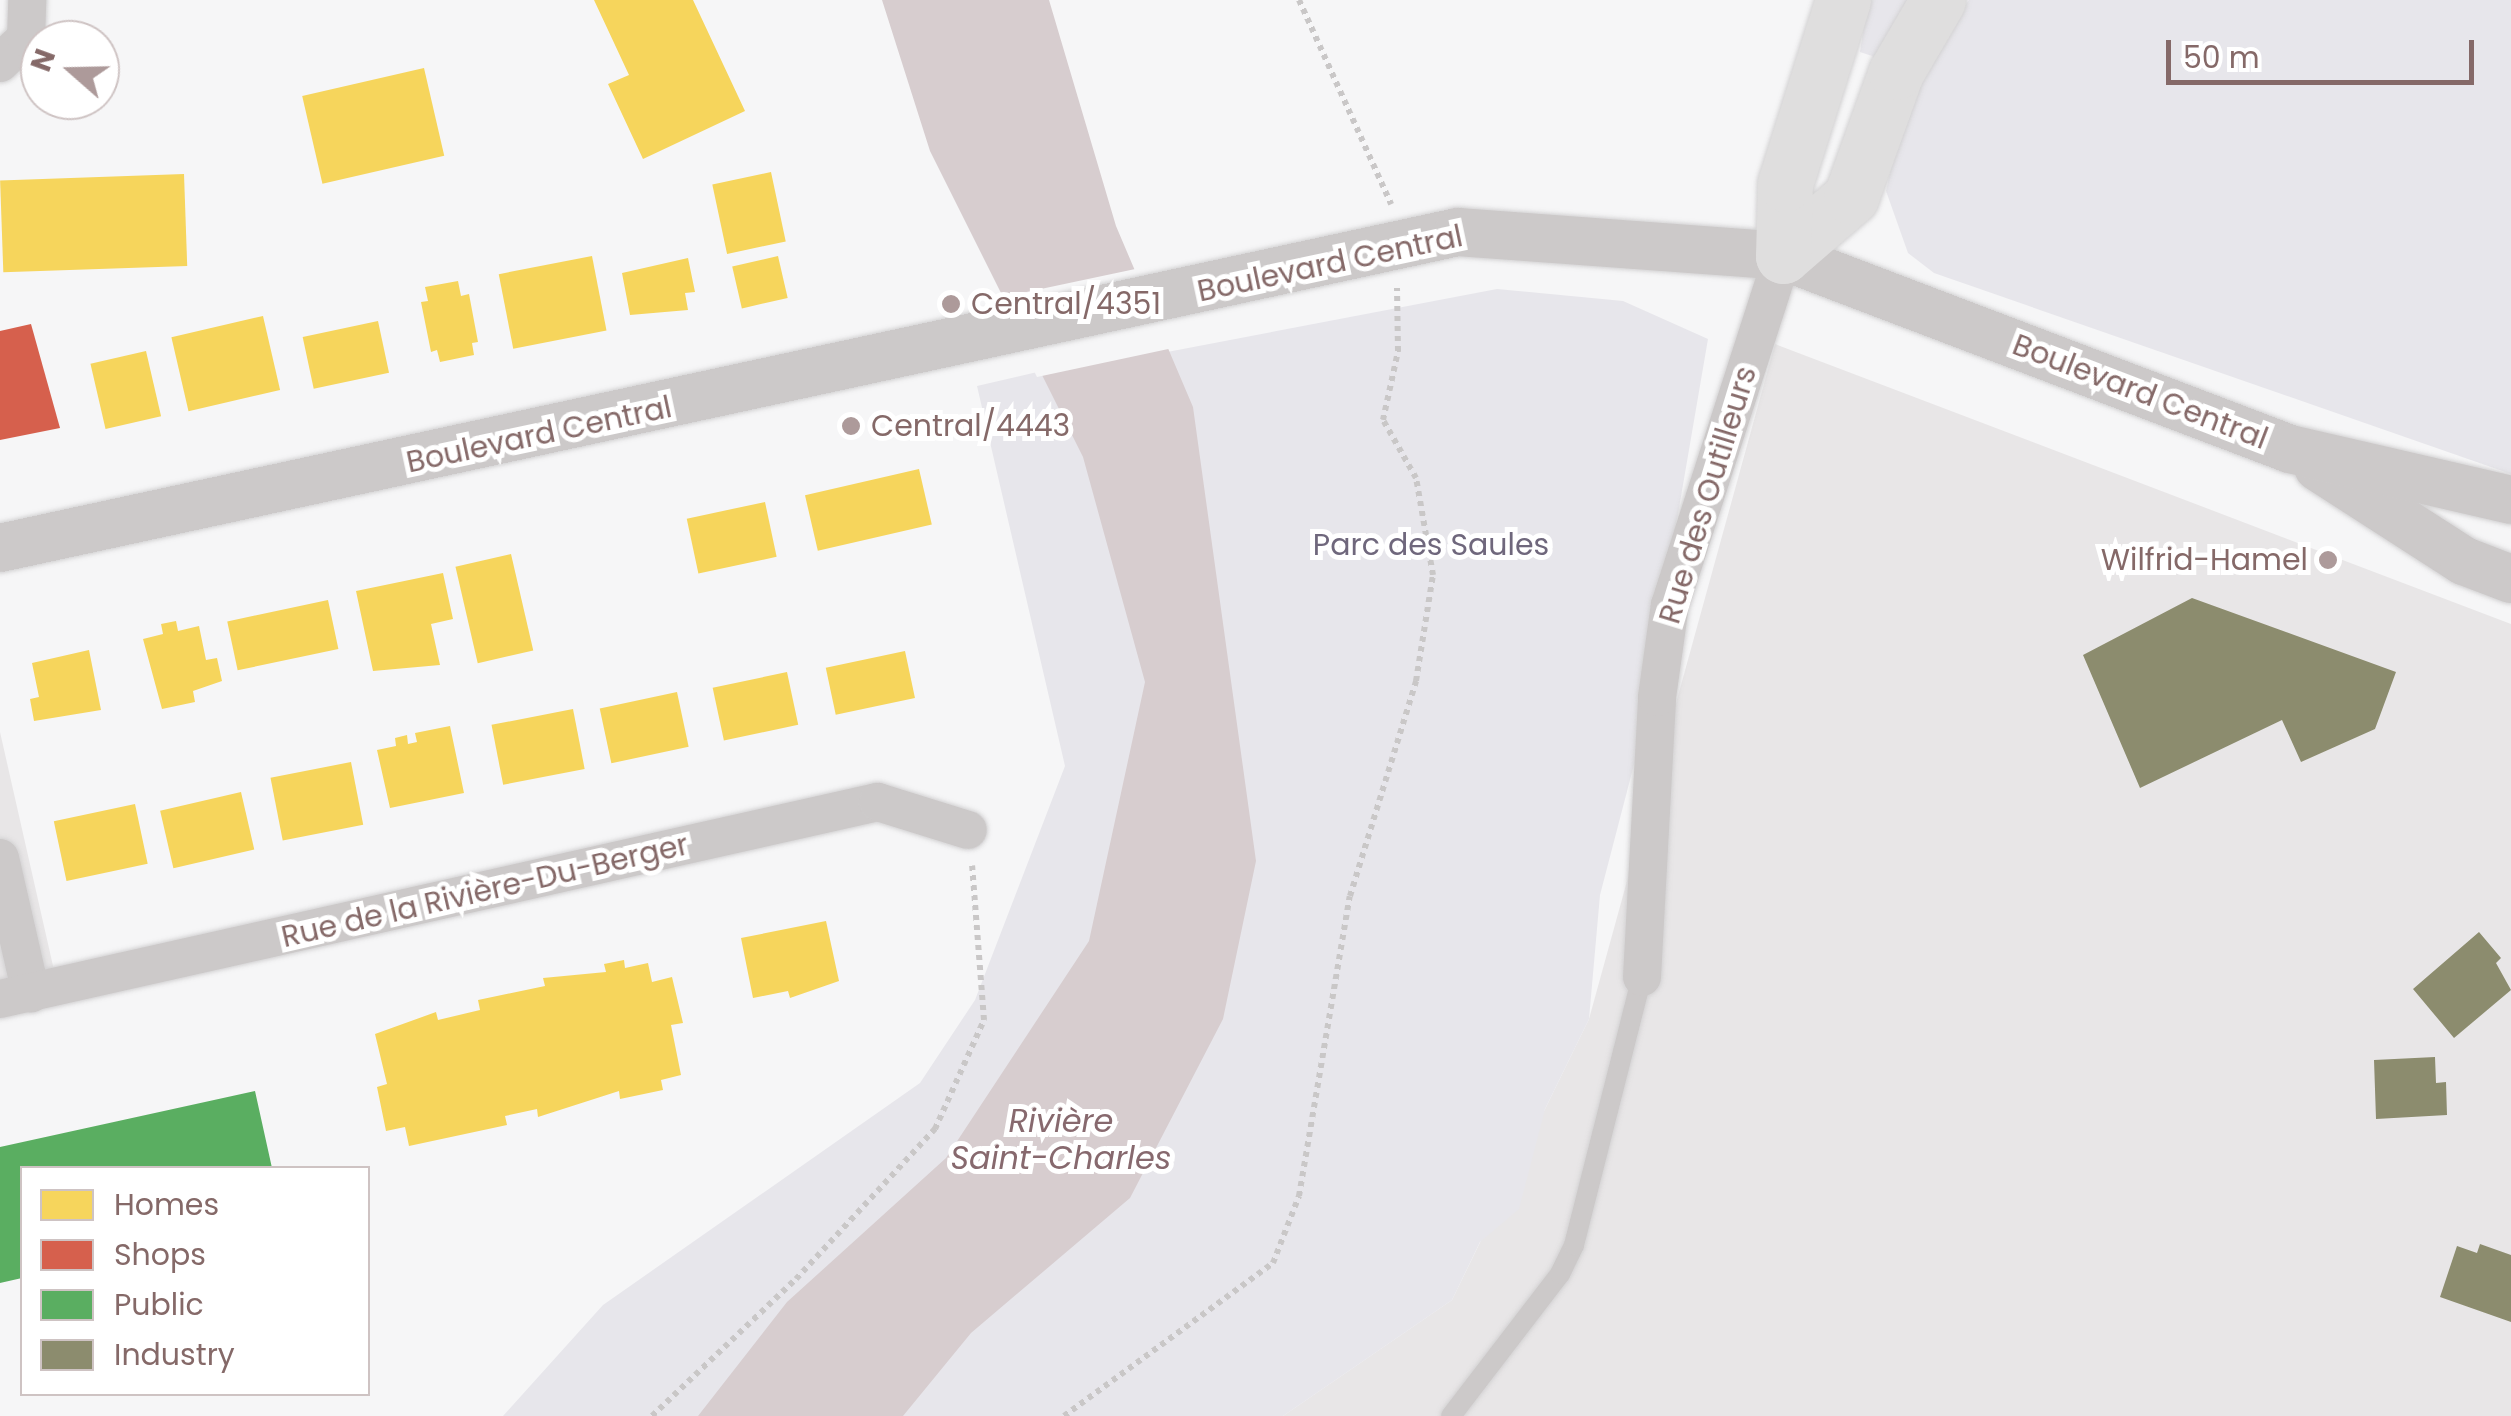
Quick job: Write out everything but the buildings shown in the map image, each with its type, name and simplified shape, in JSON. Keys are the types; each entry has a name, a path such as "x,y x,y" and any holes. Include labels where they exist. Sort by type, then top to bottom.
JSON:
{"highway":[{"path":"1783,256 1785,184 1843,0"},
{"path":"1783,256 1851,197 1896,72 1938,0"}],"street":[{"path":"0,64 26,38 27,0"},
{"name":"Boulevard Central","path":"0,548 1006,335 1458,232 1783,256 2290,449 2511,500"},
{"name":"Rue des Outilleurs","path":"1642,977 1657,696 1670,605 1783,256"},
{"name":"Boulevard Central","path":"2290,449 2464,561 2511,579"},
{"name":"Rue de la Rivière-Du-Berger","path":"15,996 878,802 968,830"},
{"path":"0,858 15,996"}],"lane":[{"path":"1451,1416 1560,1274 1574,1245 1642,977"}],"path":[{"path":"1299,0 1395,216"},
{"path":"1064,1416 1272,1264 1299,1196 1350,896 1416,681 1434,576 1416,478 1383,420 1398,351 1397,282"},
{"path":"652,1416 796,1279 935,1128 984,1020 968,830"}],"shaded area":[{"path":"1775,344 2511,624 2511,1416 1283,1416 1452,1300 1589,1019"},
{"path":"0,732 58,988 0,1000"}],"green space":[{"path":"1868,0 1913,0 1881,59 1860,52"},
{"path":"1969,0 2511,0 2511,474 1934,273 1908,253 1886,191 1899,131 1936,45"},
{"name":"Parc des Saules","path":"1497,289 1623,301 1708,339 1637,753 1600,895 1589,1019 1545,1109 1519,1209 1480,1242 1452,1300 1283,1416 887,1416 974,1310 1121,1189 1162,353"},
{"path":"1050,369 1095,454 1155,681 1097,946 956,1164 714,1416 503,1416 603,1305 920,1083 975,1000 1065,766 977,386"}],"water":[{"name":"Rivière Saint-Charles","path":"882,0 1049,0 1116,226 1193,407 1256,861 1223,1019 1130,1198 971,1333 903,1416 698,1416 787,1302 946,1158 1089,941 1145,682 1083,457 930,151"}],"pier":[{"path":"1140,268 1173,348 1037,377 998,298"}],"place":[{"name":"Central/4351","path":"951,304"},
{"name":"Central/4443","path":"851,426"},
{"name":"Wilfrid-Hamel","path":"2328,560"}]}
